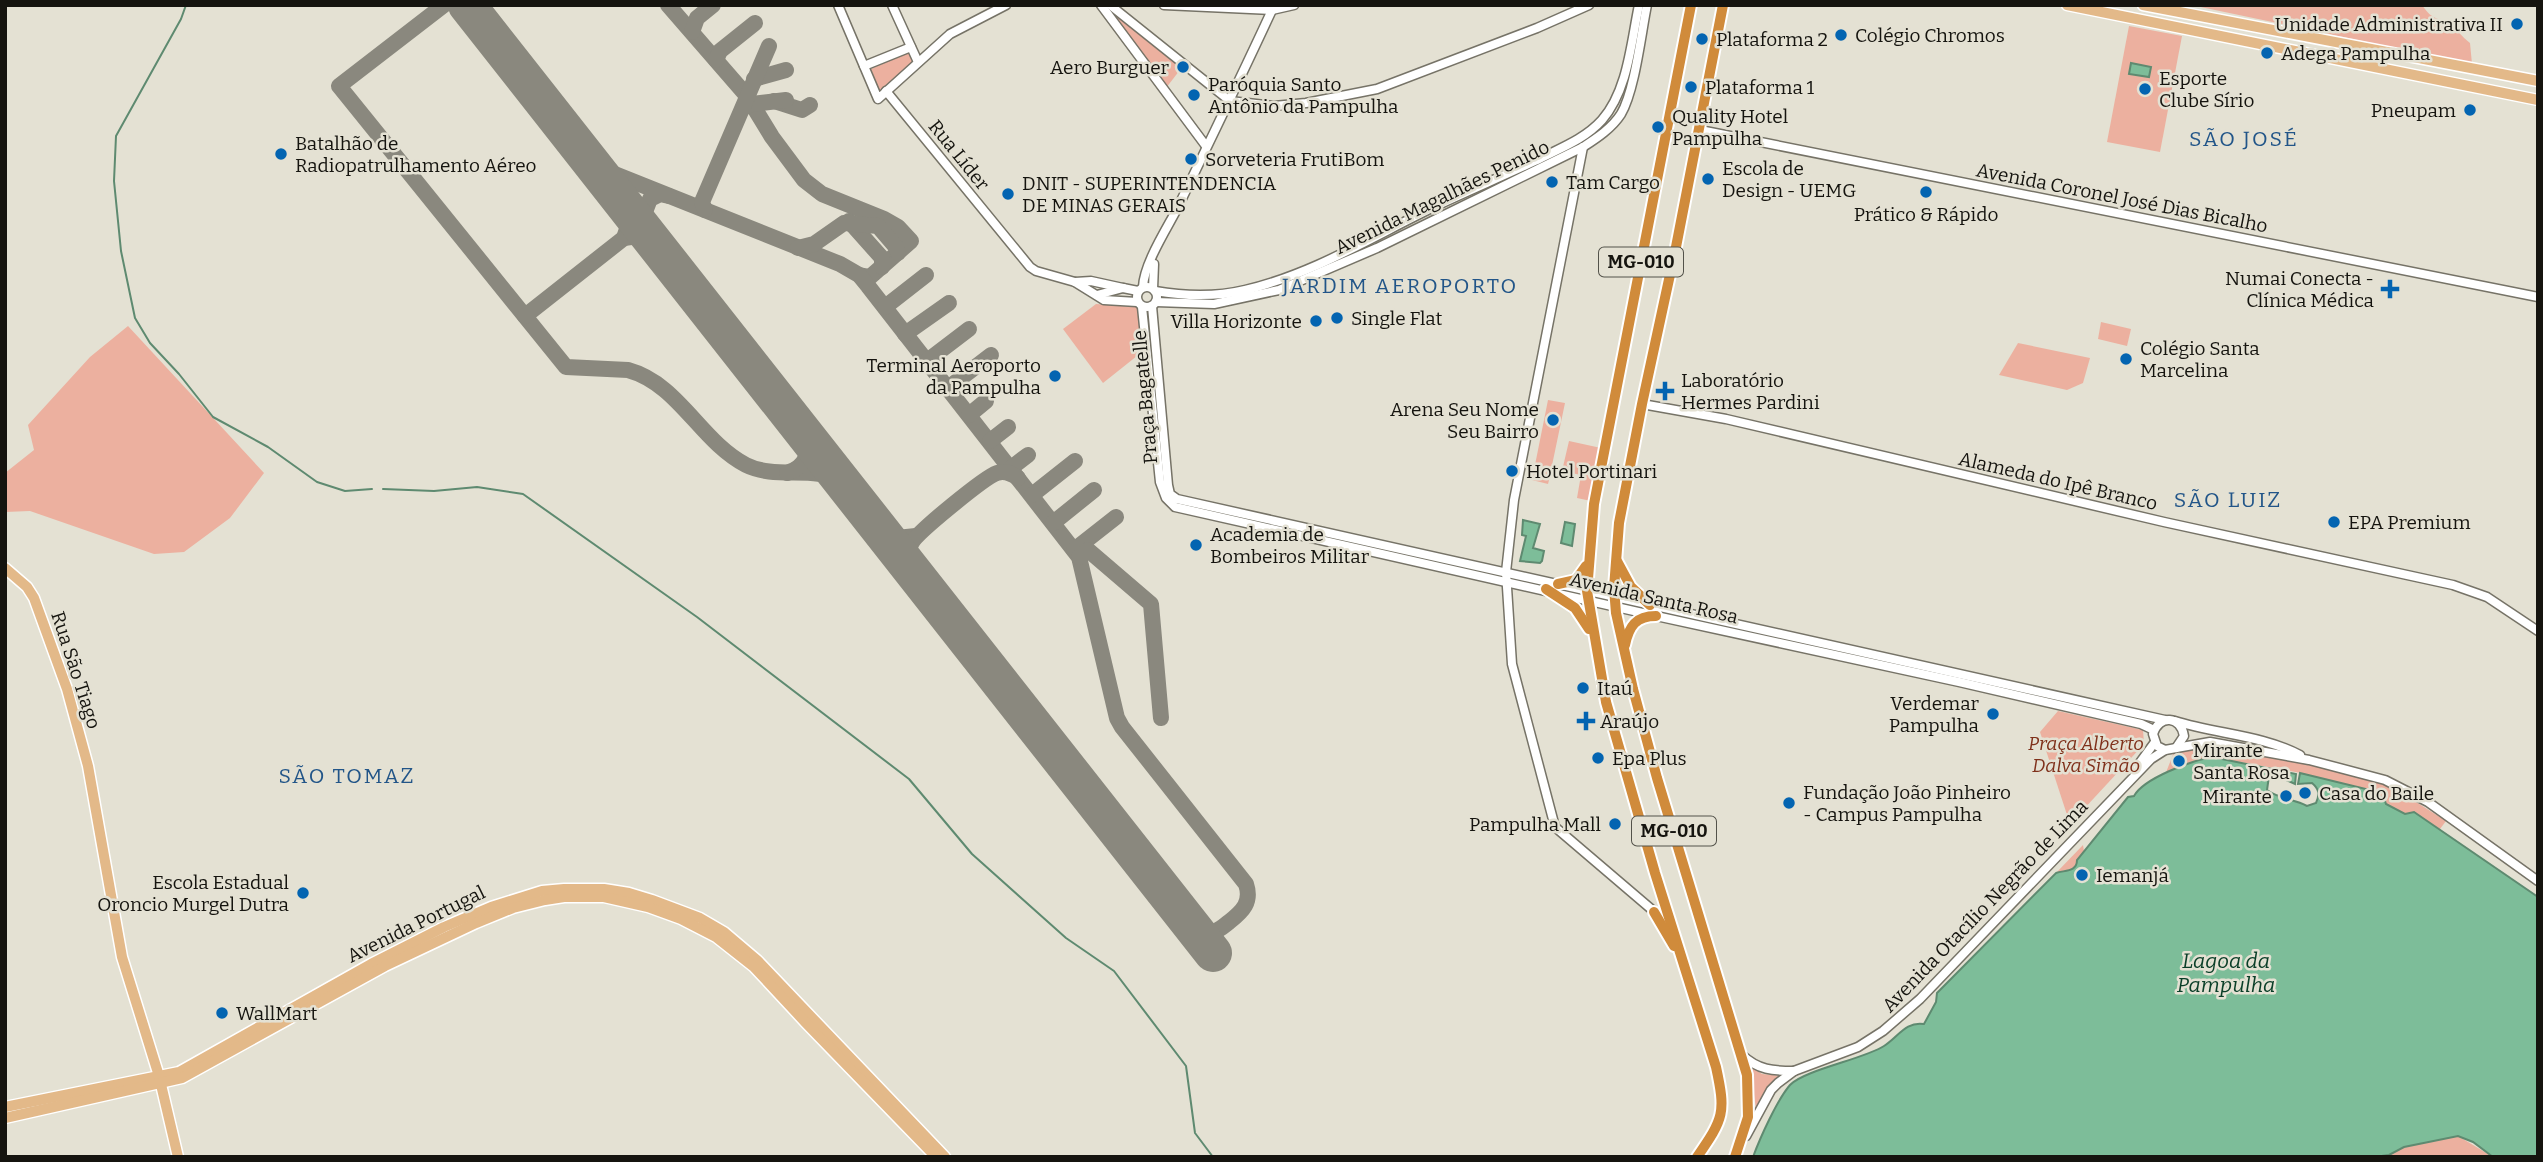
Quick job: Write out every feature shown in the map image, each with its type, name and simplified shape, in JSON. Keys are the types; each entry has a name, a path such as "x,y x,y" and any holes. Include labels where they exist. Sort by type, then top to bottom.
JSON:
{"highway":[{"name":"MG-010","path":"1691,5 1594,504 1588,560 1588,595 1606,702 1664,904 1716,1067 1722,1096 1721,1118 1698,1157"},
{"name":"MG-010","path":"1723,5 1700,130 1642,404 1615,556 1615,602 1657,778 1747,1075 1748,1117 1737,1154"},
{"path":"1615,556 1619,569 1631,587 1650,605"},
{"path":"1558,584 1576,580 1588,560"},
{"path":"1546,589 1575,608 1587,624 1594,640"},
{"path":"1624,648 1627,635 1636,621 1647,616 1656,616"},
{"path":"1653,911 1680,954"}],"main road":[{"path":"2067,5 2538,100"},
{"path":"2143,5 2538,81"},
{"path":"2273,46 2276,31"},
{"name":"Rua São Tiago","path":"5,568 27,587 34,598 53,649 88,766 121,957 160,1079 178,1157"},
{"name":"Avenida Portugal","path":"160,1079 179,1072 371,964 475,913 542,891 604,889 629,893 674,908 700,918 724,933 757,960 946,1157"},
{"name":"Avenida Portugal","path":"160,1079 182,1078 385,966 476,923 513,908 545,900 604,897 648,907 681,919 716,937 754,967 936,1157"},
{"path":"5,1107 160,1079"},
{"path":"5,1118 160,1079"}],"street":[{"path":"838,5 878,99 950,34 1006,5"},
{"path":"892,5 918,62"},
{"path":"1101,5 1206,146"},
{"path":"1110,5 1230,101 1274,106 1306,103 1377,89 1537,28 1589,5"},
{"path":"1164,5 1272,10 1294,5"},
{"name":"Avenida Magalhães Penido","path":"1141,289 1212,294 1243,291 1278,281 1323,263 1436,206 1580,139 1602,120 1616,100 1639,5"},
{"name":"Avenida Magalhães Penido","path":"1140,304 1214,304 1279,290 1377,248 1583,147 1600,136 1621,113 1631,83 1647,5"},
{"name":"Praça Bagatelle","path":"1164,483 1140,304 1143,279 1272,10"},
{"path":"864,66 911,47"},
{"name":"Rua Líder","path":"886,91 1030,267 1075,282 1114,302 1140,304"},
{"name":"Avenida Coronel José Dias Bicalho","path":"1700,130 2538,297"},
{"path":"1583,147 1514,500 1506,577 1512,664 1555,827 1653,911 1671,923"},
{"name":"Praça Bagatelle","path":"1156,249 1154,304 1164,483"},
{"name":"Rua Líder","path":"1075,282 1091,281 1141,289"},
{"name":"Rua Líder","path":"1096,295 1123,288"},
{"name":"Alameda do Ipê Branco","path":"1642,404 1726,419 2164,522 2453,584 2487,597 2538,631"},
{"name":"Avenida Santa Rosa","path":"1164,483 1166,498 1175,507 1506,577 1558,584 1656,616 1946,678 2141,724 2154,730"},
{"name":"Avenida Santa Rosa","path":"1506,577 1546,589 1588,595"},
{"name":"Avenida Santa Rosa","path":"1615,602 1650,605 2165,720"},
{"path":"2175,721 2183,732 2183,741 2176,748"},
{"path":"2309,760 2290,750 2246,737 2175,721 2160,722 2154,730 2155,742 2165,750 2210,742 2225,744 2309,760 2398,785 2443,813 2538,881"},
{"path":"2225,744 2240,743 2246,737"},
{"name":"Avenida Otacílio Negrão de Lima","path":"2118,792 2155,742"},
{"name":"Avenida Otacílio Negrão de Lima","path":"1740,1054 1762,1069 1794,1071 1858,1047 1897,1021 1966,953 2118,792 2151,759 2165,750"},
{"path":"1653,911 1664,904"},
{"name":"Avenida Otacílio Negrão de Lima","path":"1737,1154 1770,1090 1794,1071"}],"green space":[{"path":"2191,5 2422,5 2431,15 2450,25 2470,43 2472,64"},
{"path":"1108,9 1183,66 1166,88"},
{"name":"Esporte Clube Sírio","path":"2129,26 2182,36 2160,152 2107,142"},
{"path":"908,52 913,62 879,91 871,69"},
{"path":"1096,304 1136,307 1143,313 1147,348 1103,383 1063,329"},
{"path":"2101,322 2131,329 2127,346 2098,339"},
{"path":"128,326 264,473 230,518 184,552 154,554 30,511 5,512 5,473 34,450 28,425 90,357"},
{"path":"2018,343 2090,358 2083,383 2067,390 1999,375"},
{"path":"1548,400 1565,403 1550,475 1545,474 1550,476 1548,484 1532,480"},
{"path":"1569,441 1601,448 1591,501 1577,498 1581,475 1562,471"},
{"name":"Praça Alberto Dalva Simão","path":"2058,711 2143,730 2144,744 2070,824 2040,732"},
{"path":"2210,742 2357,773 2394,788 2446,821 2440,829 2414,812 2405,814 2385,804 2384,798 2370,790 2301,773 2212,757 2165,775 2174,752"},
{"path":"2083,845 2084,851 2074,868 2056,873"},
{"path":"1750,1066 1762,1074 1783,1076 1756,1109"},
{"path":"2458,1136 2493,1157 2374,1157 2389,1155 2404,1147"}],"water":[{"path":"2131,63 2151,67 2149,77 2129,74"},
{"path":"1523,520 1540,524 1533,548 1544,551 1540,563 1520,561 1526,536 1522,535"},
{"path":"1565,522 1575,524 1572,546 1561,543"},
{"name":"Lagoa da Pampulha","path":"2212,757 2296,774 2295,784 2273,774 2269,776 2267,790 2307,806 2316,803 2318,792 2312,783 2298,784 2300,773 2370,790 2370,793 2384,798 2386,804 2405,814 2414,812 2538,897 2538,1157 2493,1157 2473,1142 2458,1136 2404,1147 2389,1155 2374,1157 1753,1157 1774,1109 1790,1085 1808,1074 1875,1051 1902,1030 1912,1025 1924,1024 1936,1002 1937,993 2056,873 2075,867 2077,860 2128,797 2134,796 2147,783 2169,771"}],"waterway":[{"path":"186,5 181,19 116,136 114,181 121,251 135,318 150,343 213,417 268,447 317,482 345,491 372,489"},
{"path":"383,489 434,491 477,487 523,494 697,617 909,779 972,854 1066,938 1114,971 1186,1066 1195,1133 1213,1157"}],"taxiway":[{"path":"444,5 339,86 566,367 628,370 646,377 676,400 715,442 746,465 770,472 819,474 842,481"},
{"path":"461,5 470,9"},
{"path":"668,5 747,96 772,137 804,180 822,194 884,219 898,227 911,241 870,277 859,275"},
{"path":"692,32 697,18 713,5"},
{"path":"716,60 720,51 755,23"},
{"path":"705,210 702,202 769,46"},
{"path":"754,79 786,70"},
{"path":"745,107 786,100"},
{"path":"774,101 802,110 810,105"},
{"path":"587,158 607,171 840,264 859,275 868,286 1079,557 1117,718 1246,884 1248,896 1245,906 1221,929 1208,931 1189,922"},
{"path":"646,232 645,212 650,199 660,194 669,196"},
{"path":"624,238 630,220 625,206"},
{"path":"849,221 882,258 882,267"},
{"path":"798,248 814,244 844,223 878,226 898,253"},
{"path":"525,316 624,238 638,236 653,242"},
{"path":"885,307 926,275"},
{"path":"905,334 949,303"},
{"path":"927,361 969,329"},
{"path":"948,388 991,355"},
{"path":"969,415 986,401"},
{"path":"990,441 1008,427"},
{"path":"787,473 803,463 807,453 805,435"},
{"path":"1011,468 1028,455"},
{"path":"1032,495 1075,461"},
{"path":"909,566 911,544 951,506 997,473 1006,472 1018,478"},
{"path":"1053,523 1094,490"},
{"path":"1074,550 1116,517"},
{"path":"883,533 897,538 916,536"},
{"path":"1079,557 1088,550 1151,604 1161,718"}],"runway":[{"path":"467,5 1213,953"}],"place":[{"name":"Unidade Administrativa II","path":"2517,24"},
{"name":"Colégio Chromos","path":"1841,35"},
{"name":"Plataforma 2","path":"1702,39"},
{"name":"Adega Pampulha","path":"2267,53"},
{"name":"Aero Burguer","path":"1183,67"},
{"name":"Plataforma 1","path":"1691,87"},
{"name":"Esporte Clube Sírio","path":"2145,89"},
{"name":"Paróquia Santo Antônio da Pampulha","path":"1194,95"},
{"name":"Pneupam","path":"2470,110"},
{"name":"Quality Hotel Pampulha","path":"1658,127"},
{"name":"Batalhão de Radiopatrulhamento Aéreo","path":"281,154"},
{"name":"Sorveteria FrutiBom","path":"1191,159"},
{"name":"Escola de Design - UEMG","path":"1708,179"},
{"name":"Tam Cargo","path":"1552,182"},
{"name":"Prático & Rápido","path":"1926,192"},
{"name":"DNIT - SUPERINTENDENCIA DE MINAS GERAIS","path":"1008,194"},
{"name":"Numai Conecta - Clínica Médica","path":"2390,289"},
{"name":"Single Flat","path":"1337,318"},
{"name":"Villa Horizonte","path":"1316,321"},
{"name":"Colégio Santa Marcelina","path":"2126,359"},
{"name":"Terminal Aeroporto da Pampulha","path":"1055,376"},
{"name":"Laboratório Hermes Pardini","path":"1665,391"},
{"name":"Arena Seu Nome Seu Bairro","path":"1553,420"},
{"name":"Hotel Portinari","path":"1512,471"},
{"name":"EPA Premium","path":"2334,522"},
{"name":"Academia de Bombeiros Militar","path":"1196,545"},
{"name":"Itaú","path":"1583,688"},
{"name":"Verdemar Pampulha","path":"1993,714"},
{"name":"Araújo","path":"1586,721"},
{"name":"Epa Plus","path":"1598,758"},
{"name":"Mirante Santa Rosa","path":"2179,761"},
{"name":"Casa do Baile","path":"2305,793"},
{"name":"Mirante","path":"2286,796"},
{"name":"Fundação João Pinheiro - Campus Pampulha","path":"1789,803"},
{"name":"Pampulha Mall","path":"1615,824"},
{"name":"Iemanjá","path":"2082,875"},
{"name":"Escola Estadual Oroncio Murgel Dutra","path":"303,893"},
{"name":"WallMart","path":"222,1013"}],"district":[{"name":"SÃO JOSÉ","path":"2244,139"},
{"name":"JARDIM AEROPORTO","path":"1400,286"},
{"name":"SÃO LUIZ","path":"2228,500"},
{"name":"SÃO TOMAZ","path":"347,776"}]}
